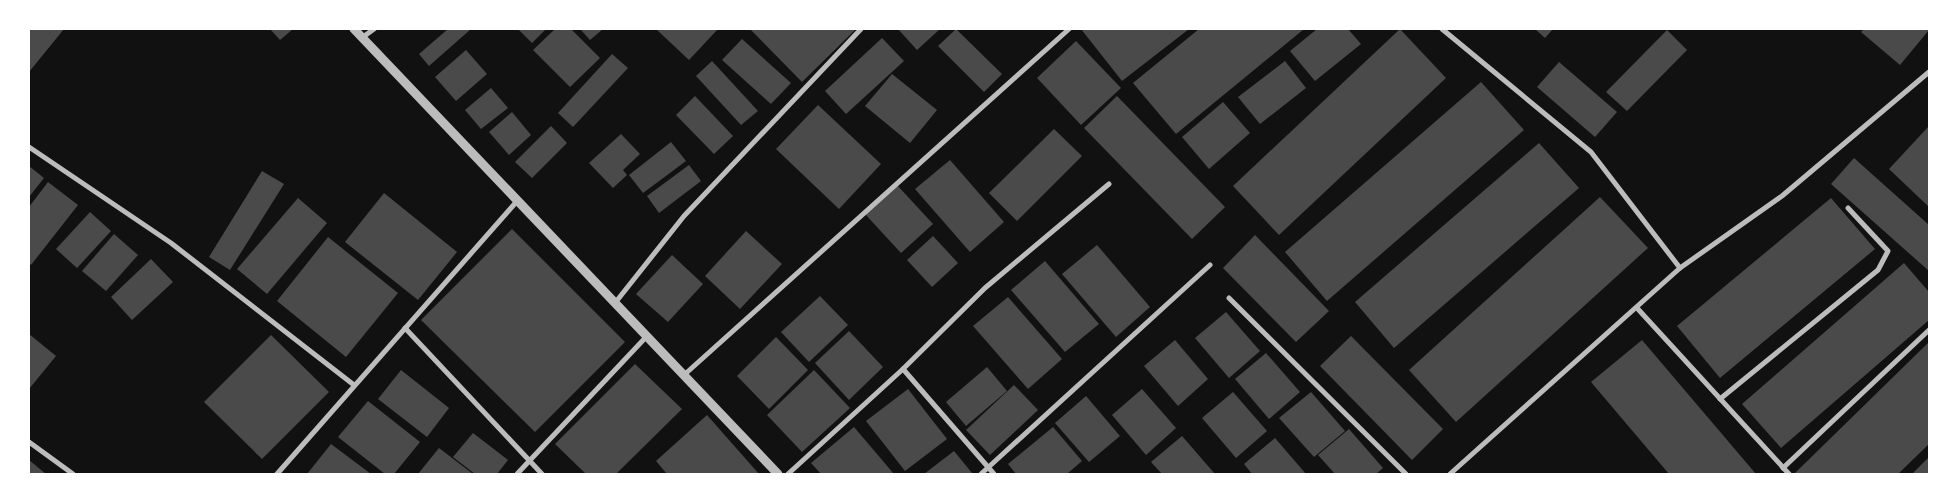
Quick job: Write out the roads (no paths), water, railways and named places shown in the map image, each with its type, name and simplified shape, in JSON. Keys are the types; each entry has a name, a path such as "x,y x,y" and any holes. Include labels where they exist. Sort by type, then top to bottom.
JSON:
{"street":[{"path":"354,29 778,474"},
{"path":"363,38 374,29"},
{"path":"615,303 684,216 861,29"},
{"path":"684,375 1069,29"},
{"path":"1442,29 1591,152 1680,268"},
{"path":"1450,474 1680,268 1782,196 1929,72"},
{"path":"29,147 171,243 354,385"},
{"path":"788,474 903,369 985,288 1109,184"},
{"path":"276,474 518,200"},
{"path":"1720,399 1878,270 1888,251 1848,208"},
{"path":"981,474 1210,265"},
{"path":"1229,298 1406,474"},
{"path":"1637,308 1789,474"},
{"path":"405,328 542,474"},
{"path":"1783,468 1929,330"},
{"path":"517,474 647,336"},
{"path":"903,369 994,474"},
{"path":"29,442 73,474"}]}
